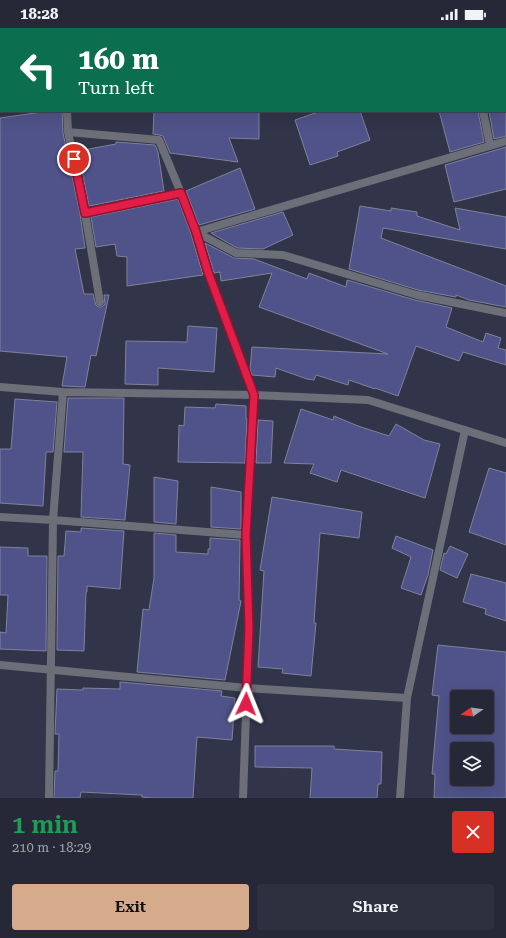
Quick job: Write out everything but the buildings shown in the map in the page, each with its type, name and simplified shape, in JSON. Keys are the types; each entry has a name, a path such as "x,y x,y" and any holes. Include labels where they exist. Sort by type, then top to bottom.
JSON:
{"street":[{"path":"67,112 68,132 85,213 100,302"},
{"path":"484,112 490,145"},
{"path":"68,132 159,140 196,232 208,272 254,395 246,535 249,628 243,798"},
{"path":"196,232 506,141"},
{"path":"85,213 181,193"},
{"path":"196,232 236,253 283,255 418,295 506,313"},
{"path":"0,387 63,392 254,395 368,400 506,443"},
{"path":"49,798 53,520 63,392"},
{"path":"400,798 407,698 465,430"},
{"path":"0,517 246,535"},
{"path":"0,665 247,688 407,698"}],"route":[{"path":"74,159 85,213 181,193 196,232 208,272 254,395 246,535 249,628 246,704"}]}
